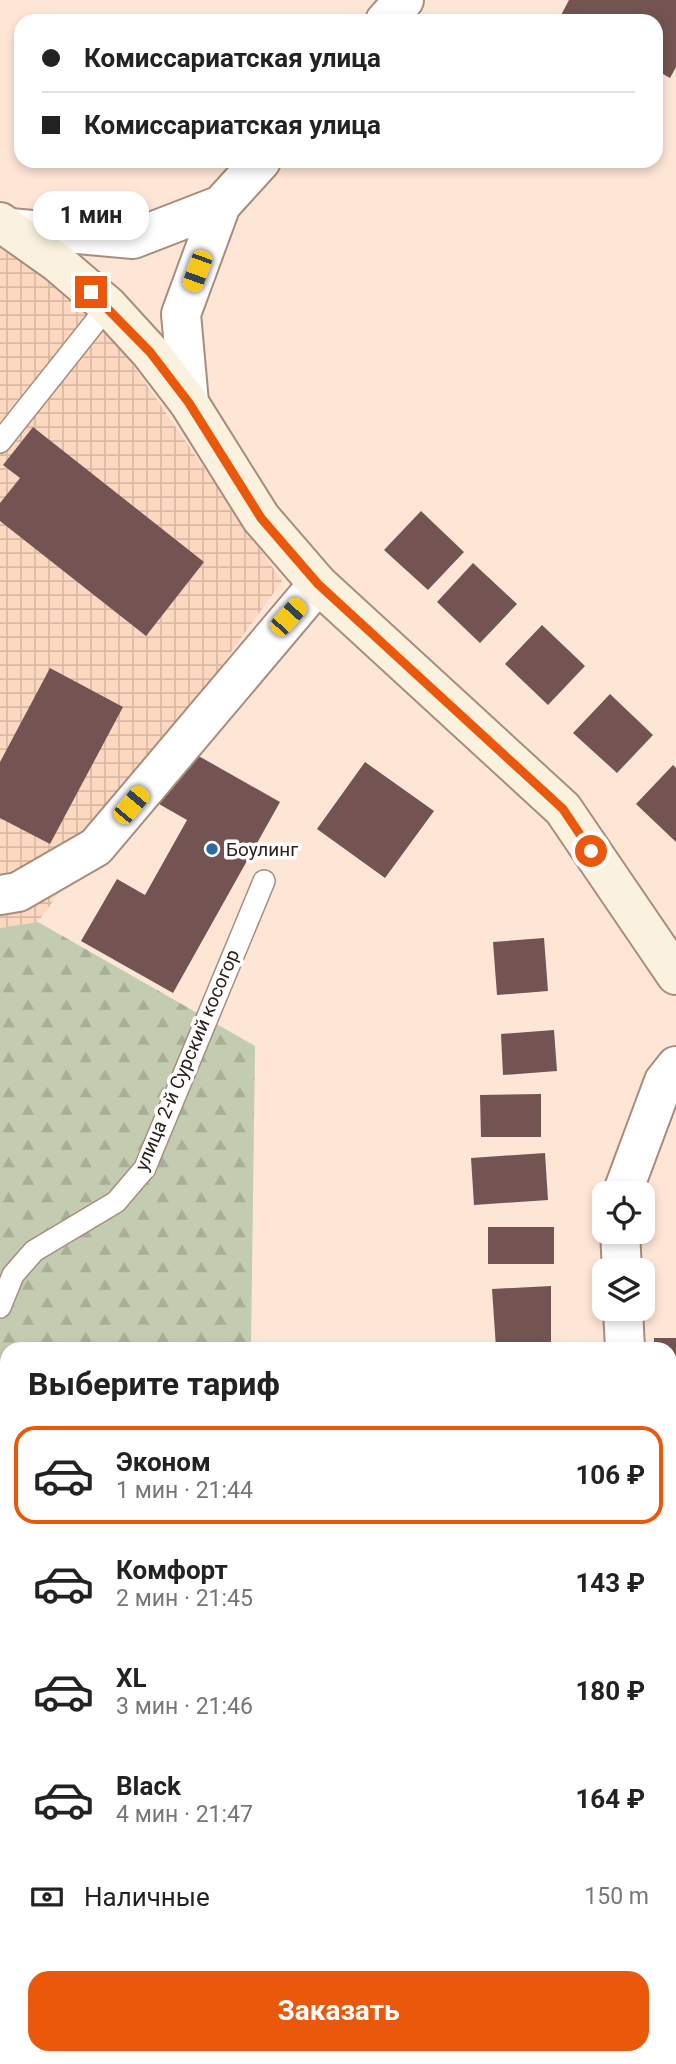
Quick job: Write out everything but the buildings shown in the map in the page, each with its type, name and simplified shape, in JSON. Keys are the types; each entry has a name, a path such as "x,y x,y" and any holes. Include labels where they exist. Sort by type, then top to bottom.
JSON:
{"main road":[{"path":"5,225 108,306 150,352 189,403 261,518 318,584 563,809 676,975"}],"street":[{"path":"391,14 404,0"},
{"path":"189,403 181,314 221,205 255,168"},
{"path":"5,225 133,239 221,205"},
{"path":"0,895 18,892 96,847 318,584"},
{"path":"627,1181 664,1081 676,1066"},
{"path":"624,1321 625,1342"}],"lane":[{"path":"0,442 108,306"},
{"name":"улица 2-й Сурский косогор","path":"0,1307 13,1275 34,1251 116,1202 145,1168 264,881"}],"shaded area":[{"path":"0,243 102,320 282,581 38,922 0,928"}],"green space":[{"path":"38,922 255,1046 251,1342 0,1342 0,928"}],"place":[{"name":"Боулинг","path":"212,849"}],"route":[{"path":"91,292 108,306 150,352 189,403 261,518 318,584 563,809 591,851"}]}
